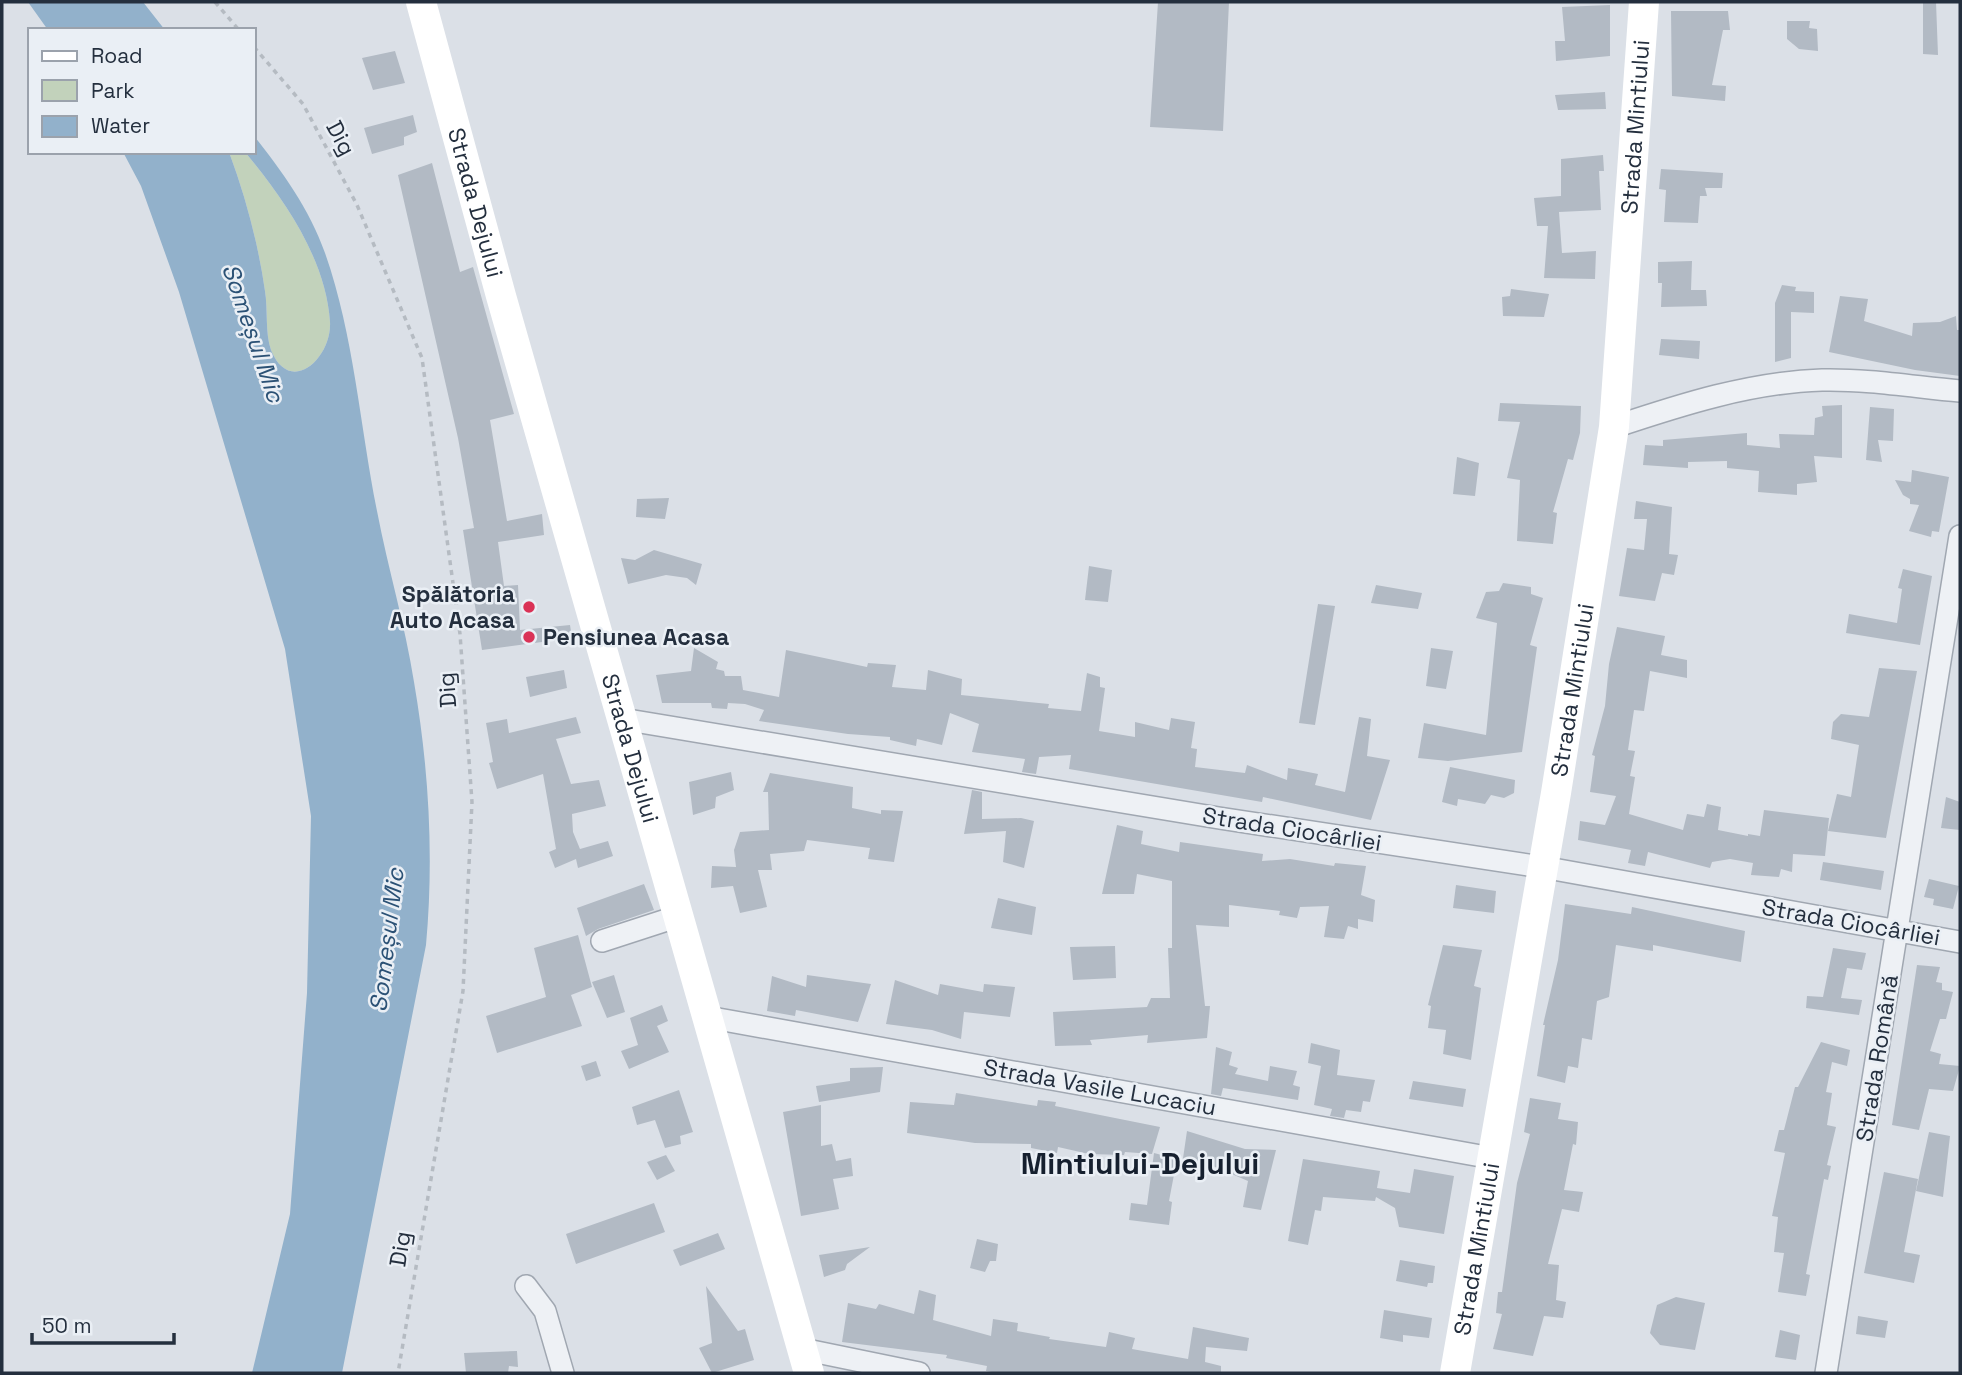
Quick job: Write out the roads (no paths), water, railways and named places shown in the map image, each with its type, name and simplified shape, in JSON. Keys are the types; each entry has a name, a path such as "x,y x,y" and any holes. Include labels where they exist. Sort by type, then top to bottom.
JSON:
{"main road":[{"name":"Strada Dejului","path":"421,2 805,1361"},
{"name":"Strada Mintiului","path":"1455,1373 1614,428 1644,2"}],"street":[{"path":"1614,428 1708,399 1801,381 1843,381 1960,391"},
{"name":"Strada Română","path":"1826,1373 1960,536"},
{"name":"Strada Ciocârliei","path":"622,719 758,744 1542,867 1960,942"},
{"path":"602,941 678,916"},
{"name":"Strada Vasile Lucaciu","path":"707,1017 1492,1158"},
{"path":"526,1286 545,1311 563,1373"},
{"path":"805,1361 919,1373"}],"water":[{"path":"28,2 143,2 163,28 47,28"},
{"name":"Someșul Mic","path":"256,139 303,206 319,237 335,284 350,348 377,511 410,660 419,715 429,813 430,879 426,945 342,1373 252,1373 290,1214 307,993 311,816 285,649 179,292 141,186 124,154 230,154 259,256 271,350 279,364 289,371 299,371 317,359 324,348 330,322 327,299 312,253 274,190 247,154 256,154"}],"place":[{"name":"Spălătoria Auto Acasa","path":"529,607"},
{"name":"Pensiunea Acasa","path":"529,637"}],"district":[{"name":"Mintiului-Dejului","path":"1140,1164"}]}
